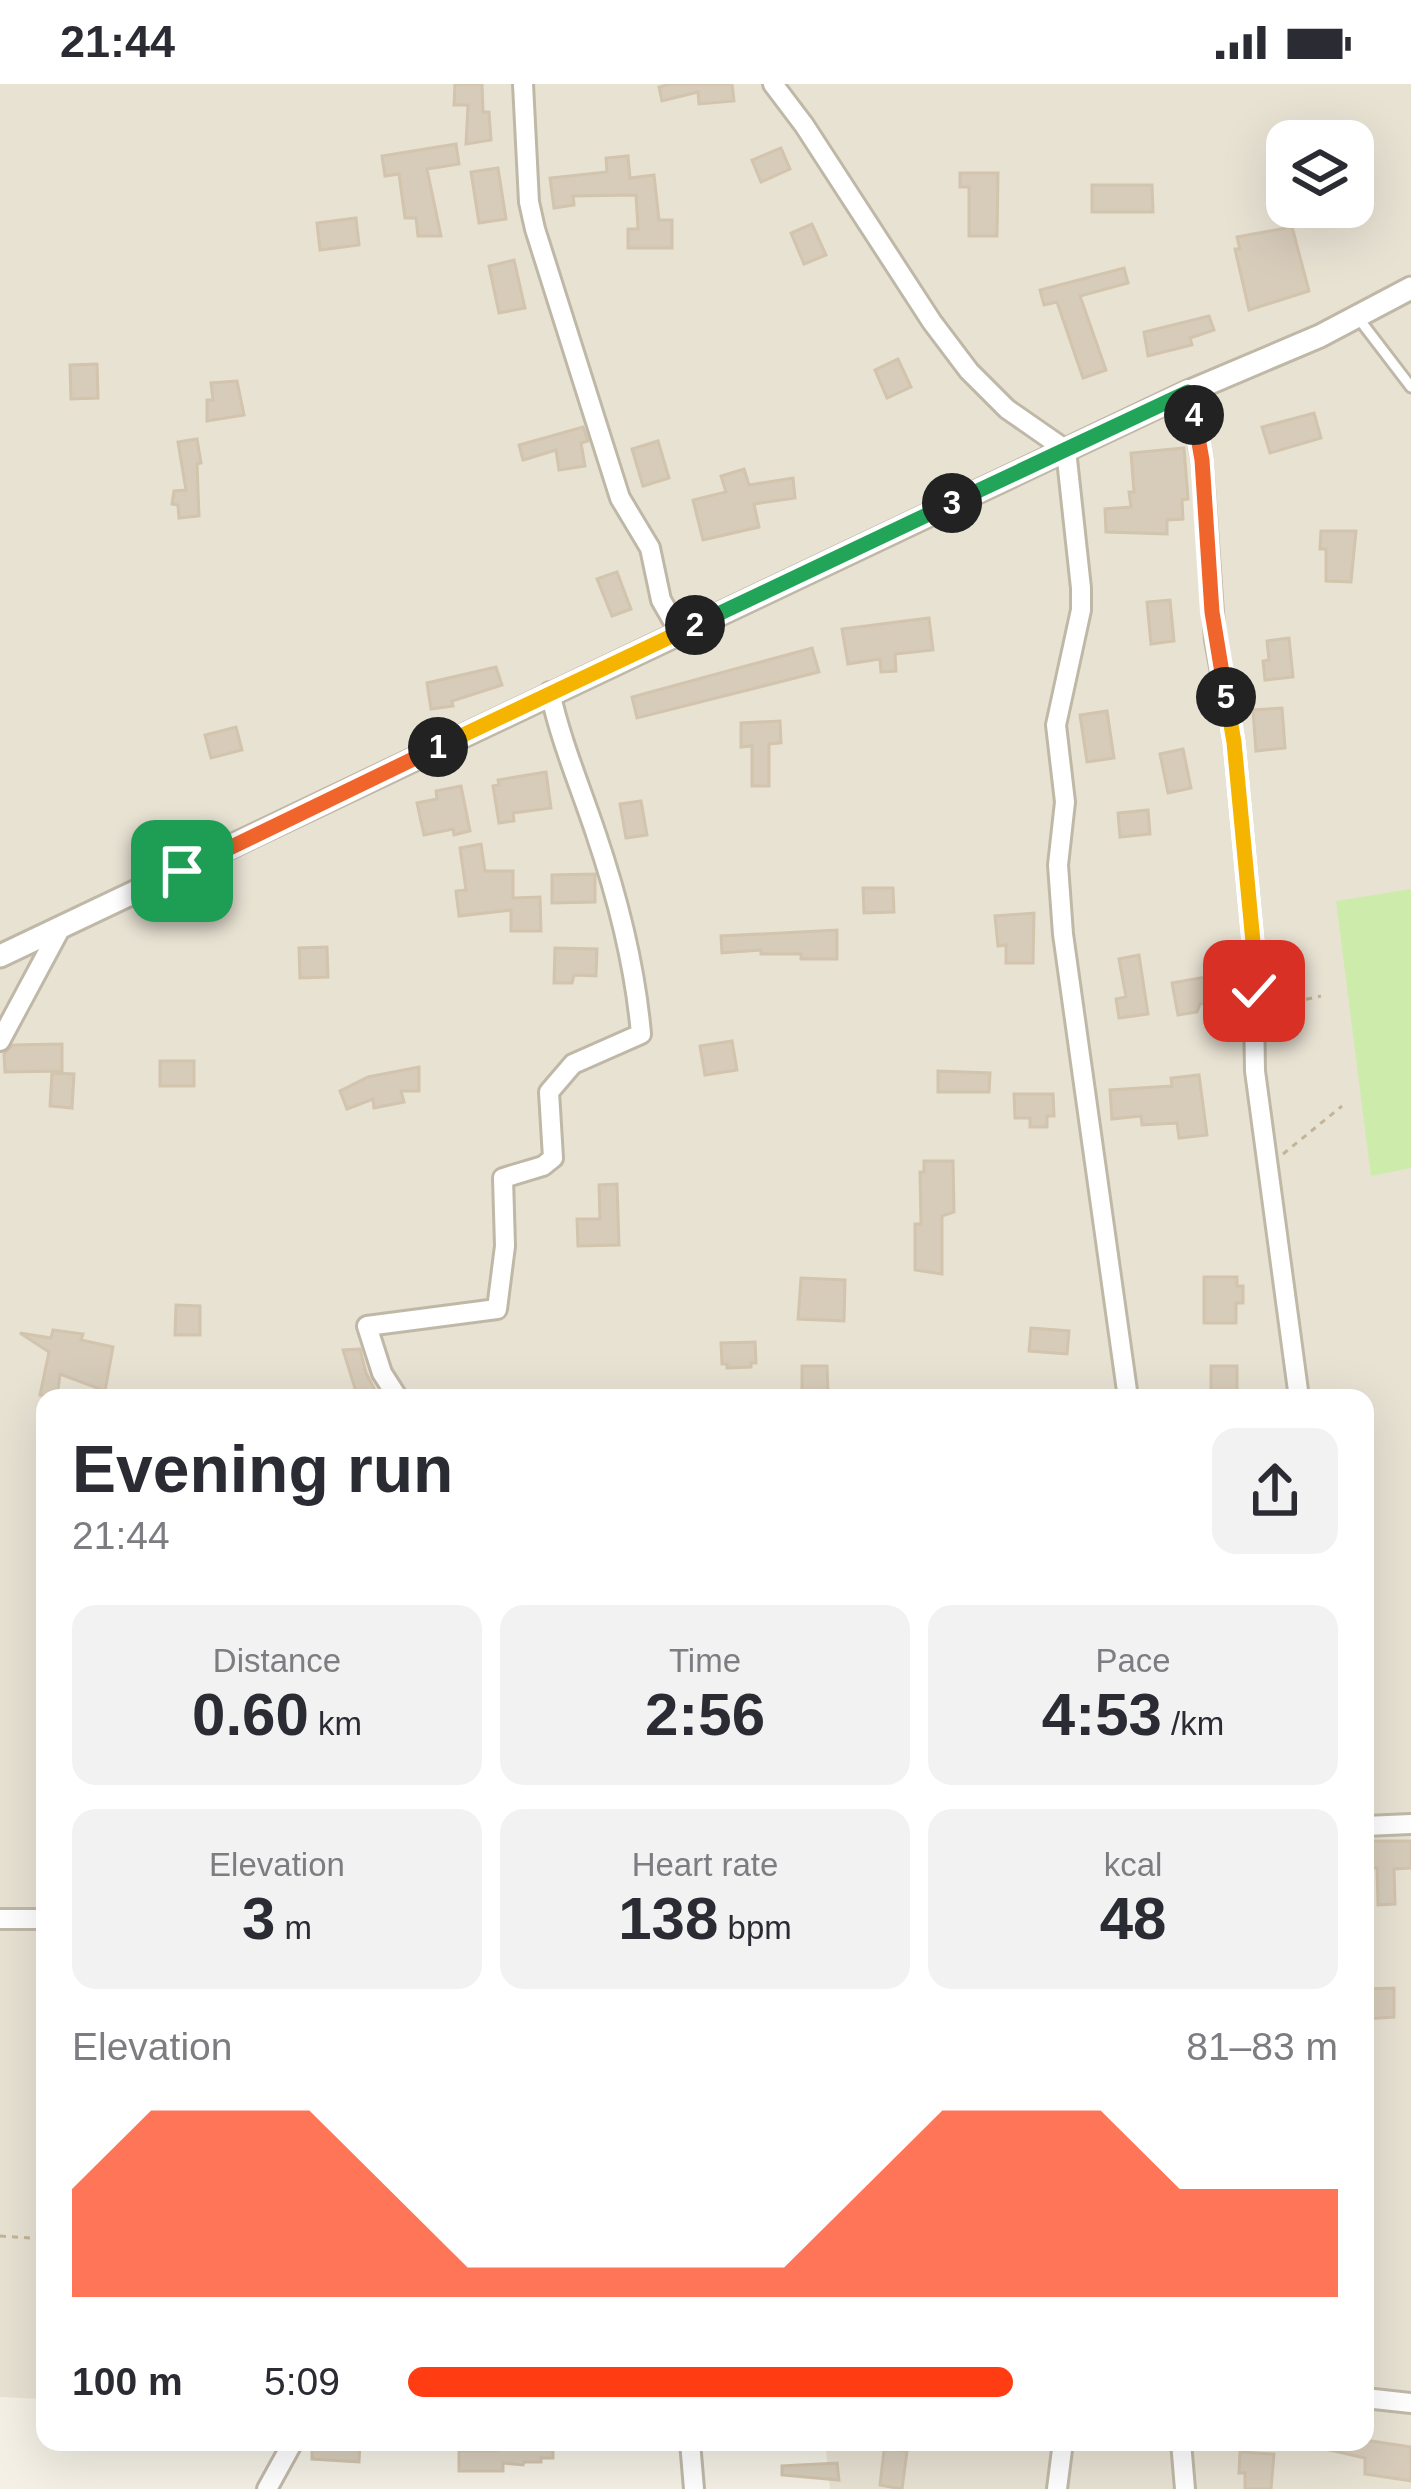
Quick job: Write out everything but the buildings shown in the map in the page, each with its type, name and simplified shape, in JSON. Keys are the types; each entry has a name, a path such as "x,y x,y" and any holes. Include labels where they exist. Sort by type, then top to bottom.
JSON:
{"street":[{"path":"523,84 529,202 535,229 620,499 650,548 661,601 680,633"},
{"path":"772,84 805,125 932,322 969,371 1007,409 1066,450 1077,527 1081,610 1056,725 1065,802 1058,865 1066,958 1127,1389"},
{"path":"0,956 1188,392 1319,336 1411,288"},
{"path":"1188,392 1202,460 1216,640 1234,742 1267,1168 1298,1389"},
{"path":"392,1389 382,1373 368,1327 497,1309 505,1246 503,1178 553,1158 549,1092 572,1064 641,1034 628,939 550,692"},
{"path":"0,1040 59,931"},
{"path":"1374,1826 1411,1824"},
{"path":"0,1919 36,1919"},
{"path":"1374,2399 1411,2403"},
{"path":"267,2489 287,2451"},
{"path":"691,2451 694,2489"},
{"path":"1057,2489 1062,2451"},
{"path":"1181,2451 1185,2489"}],"lane":[{"path":"1356,315 1411,387"}],"path":[{"path":"1252,1012 1321,996"},
{"path":"1267,1168 1342,1106"},
{"path":"0,2236 36,2238"}],"shaded area":[{"path":"0,84 1411,84 1411,2489 830,2489 826,2451 1374,2451 1374,1389 36,1389 36,2399 0,2397"}],"green space":[{"path":"1411,889 1411,1168 1371,1176 1336,901"}],"route":[{"path":"182,871 1188,392 1202,460 1212,612 1234,742 1254,991"}]}
